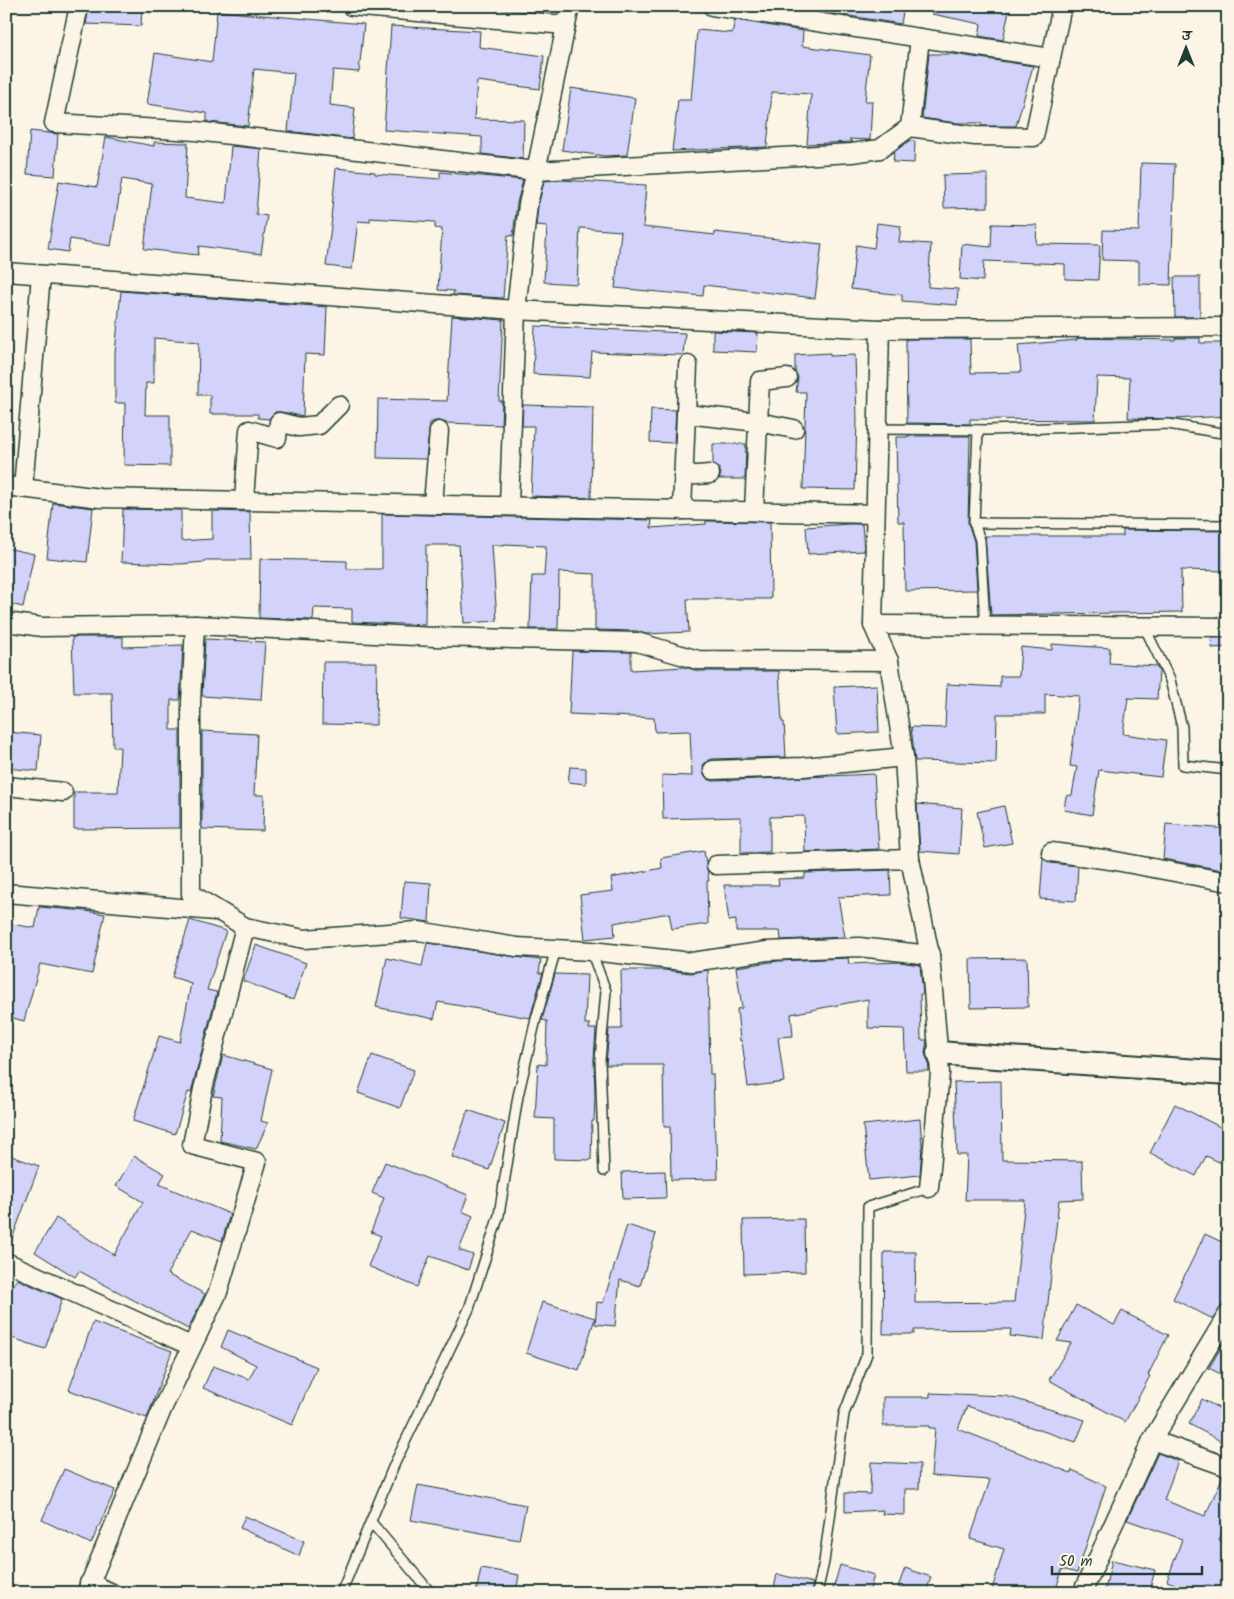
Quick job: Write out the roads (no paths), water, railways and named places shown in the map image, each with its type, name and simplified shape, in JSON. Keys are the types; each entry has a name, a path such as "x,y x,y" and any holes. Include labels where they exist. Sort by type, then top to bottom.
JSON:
{"street":[{"path":"79,6 54,124 196,131 536,171 852,153 880,149 910,127 975,136 1034,137 1062,6"},
{"path":"351,6 566,25"},
{"path":"509,506 516,310 528,204 570,6"},
{"path":"712,6 1051,58"},
{"path":"910,127 920,38"},
{"path":"6,272 516,310 880,329 1228,327"},
{"path":"41,275 15,487 100,498 875,514"},
{"path":"880,329 874,624 889,662 904,757 910,859 930,955 940,1073 929,1188"},
{"path":"682,510 688,365"},
{"path":"754,512 760,381 787,378"},
{"path":"244,500 249,430 277,438 279,422 299,427 319,425 339,405"},
{"path":"686,414 758,422 794,429"},
{"path":"433,504 439,431"},
{"path":"683,476 710,474"},
{"path":"6,622 42,626 195,625 435,636 637,642 698,660 889,662"},
{"path":"874,624 1228,627"},
{"path":"195,625 191,702 191,894 245,927 304,939 418,931 517,947 591,951 692,962 767,951 860,947 930,955"},
{"path":"713,770 803,766 904,757"},
{"path":"6,786 64,792"},
{"path":"1051,852 1110,860 1228,882"},
{"path":"716,865 910,859"},
{"path":"6,893 218,911"},
{"path":"112,1593 87,1588 163,1407 218,1292 257,1162 192,1145 202,1089 245,927"},
{"path":"938,1053 1228,1073"},
{"path":"6,1262 191,1346"},
{"path":"1082,1593 1152,1440 1228,1314"},
{"path":"1152,1440 1228,1467"}],"lane":[{"path":"878,429 978,430 1168,424 1228,434"},
{"path":"978,430 974,523 980,540 984,624"},
{"path":"974,523 1228,525"},
{"path":"1143,626 1170,680 1182,727 1183,765 1228,770"},
{"path":"341,1593 394,1465 469,1309 499,1215 518,1096 536,1018 556,949"},
{"path":"591,951 606,991 600,1060 604,1172"},
{"path":"817,1593 824,1562 844,1414 867,1354 868,1207 929,1188"},
{"path":"371,1522 431,1593"}]}
